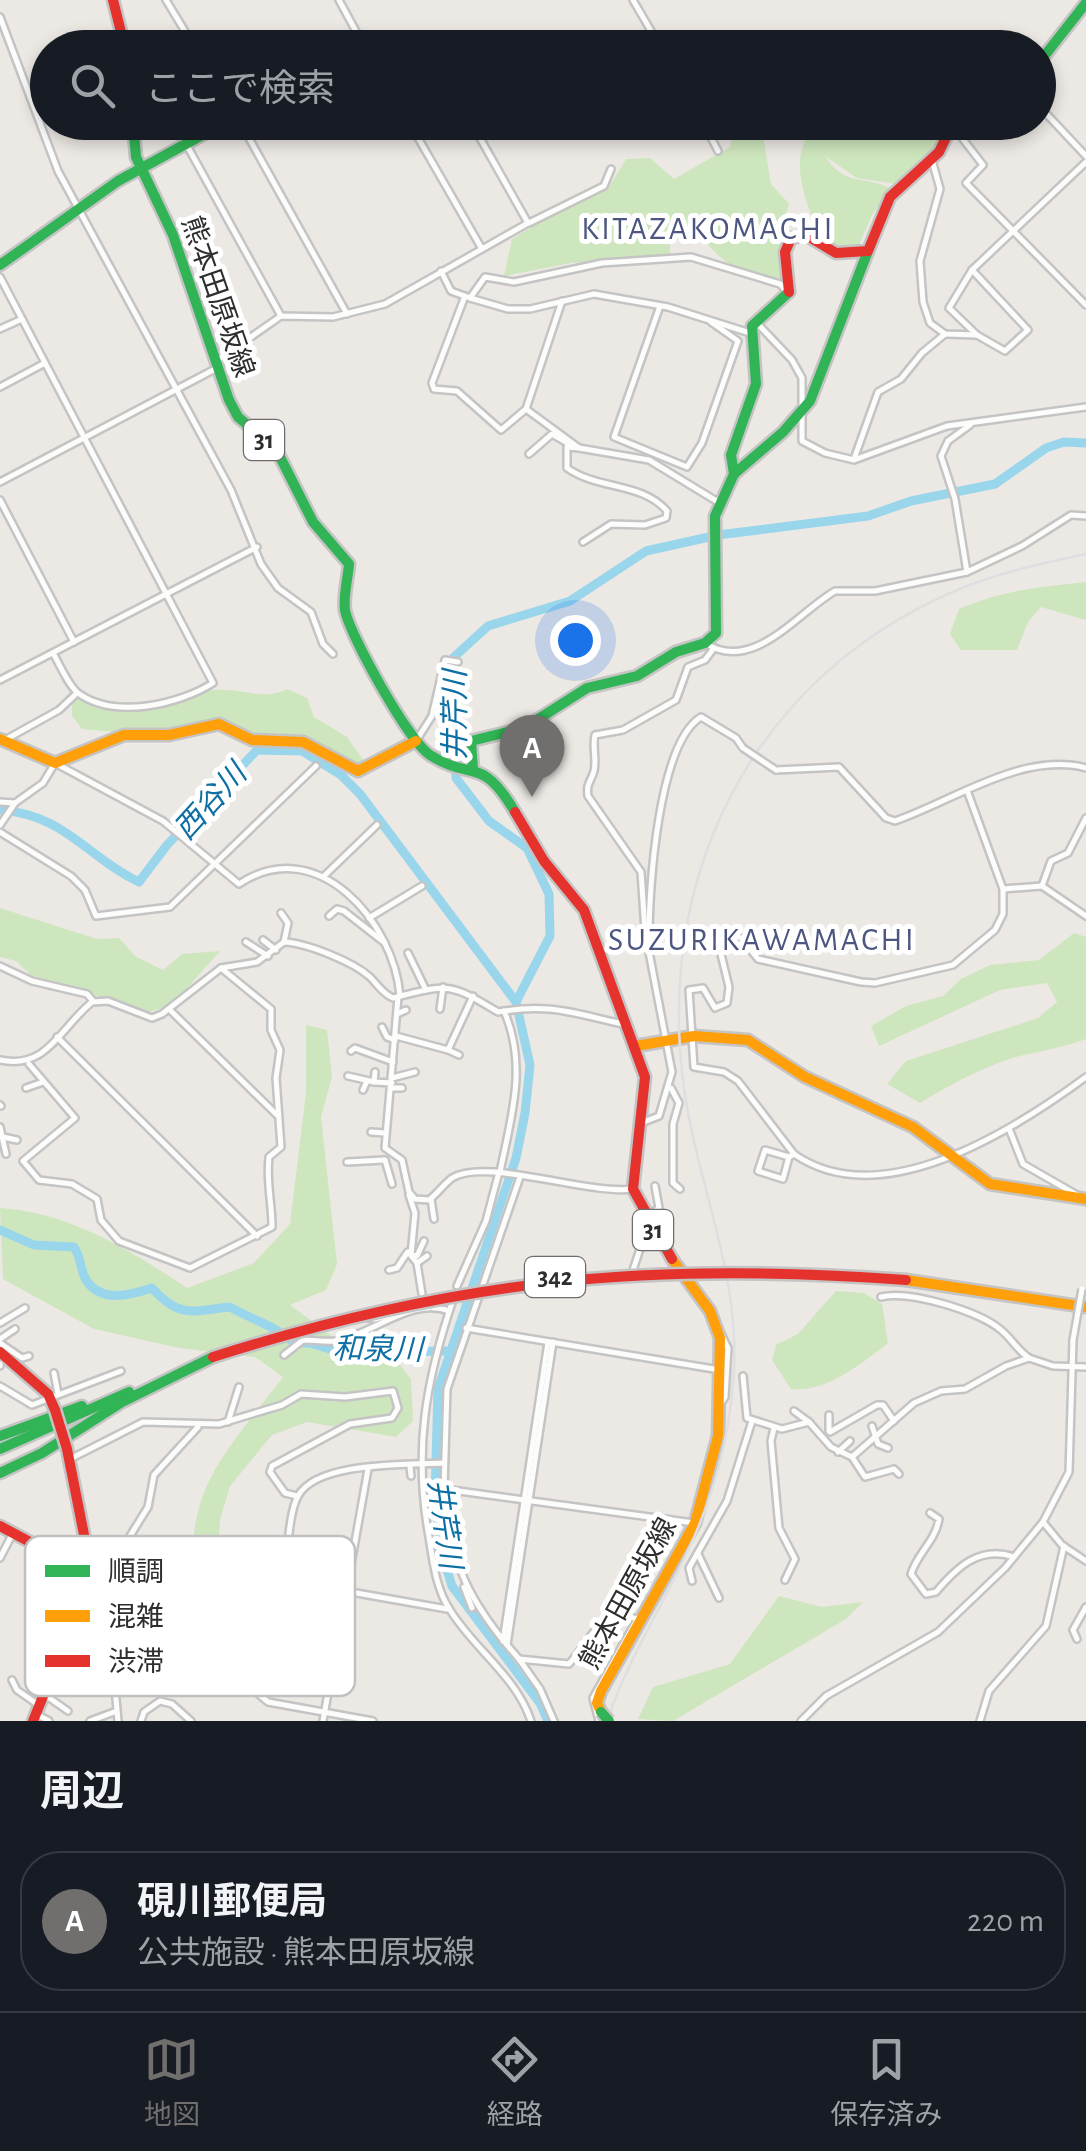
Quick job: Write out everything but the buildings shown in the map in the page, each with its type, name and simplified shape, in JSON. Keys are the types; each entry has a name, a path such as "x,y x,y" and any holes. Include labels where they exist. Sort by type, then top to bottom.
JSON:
{"main road":[{"path":"113,0 120,30"},
{"path":"1056,41 1086,2"},
{"name":"熊本田原坂線","path":"136,140 141,167 173,235 216,365 238,417 276,449 312,522 350,564 345,610 382,678 395,713 430,755 500,786 544,862 584,910 646,1077 634,1189 655,1233 717,1328 720,1404 714,1461 695,1524 598,1698 603,1718"},
{"path":"0,264 141,167 196,140"},
{"path":"462,767 472,741 524,728 587,688 637,676 676,652 710,645 719,621 714,527 718,502 734,474 800,415 839,334 887,202 907,178 948,146 949,140"},
{"path":"734,474 731,456 756,384 750,333 754,320 789,294 785,252 791,238 806,234 836,252 868,251"},
{"path":"2,740 55,762 124,736 169,735 220,724 252,740 303,742 358,770 416,741"},
{"path":"636,1046 694,1036 748,1040 804,1077 913,1127 954,1153 990,1184 1085,1200"},
{"name":"342","path":"0,1450 214,1357 380,1307 498,1283 702,1267 906,1280 1086,1307"},
{"path":"0,1352 54,1396 84,1536"},
{"path":"0,1473 42,1453 122,1402 214,1357"},
{"path":"0,1436 126,1393"},
{"path":"0,1526 25,1539"}],"street":[{"path":"166,0 183,30"},
{"path":"339,0 356,30"},
{"path":"633,0 650,30"},
{"path":"0,17 30,97"},
{"path":"972,270 1028,330 1000,352 949,308 972,270 1086,159 1056,126"},
{"path":"46,140 58,171 173,390 209,449 268,576 311,612 324,644 333,654"},
{"path":"183,140 281,316"},
{"path":"250,140 348,314"},
{"path":"418,140 482,249"},
{"path":"481,140 528,223"},
{"path":"712,140 718,151"},
{"path":"965,140 983,166 966,183 1086,305"},
{"path":"932,160 940,190 920,261 930,324 946,334 977,335"},
{"path":"0,482 216,365 281,316 348,314 385,304 528,223 604,186 611,168"},
{"path":"562,302 526,408 501,430 457,391 434,390 432,383 468,297 485,277 503,282 540,279 602,263 691,258 780,284 789,294"},
{"path":"441,272 452,291 508,309 594,294 660,306 750,333"},
{"path":"0,277 213,683 189,698 132,707 77,693 53,654"},
{"path":"660,306 614,437 687,467 702,443 738,341 711,322"},
{"path":"0,330 22,318"},
{"path":"754,320 802,378 800,415 804,446 854,460 947,426 1086,407"},
{"path":"854,460 878,392 901,379 922,352 946,334"},
{"path":"0,387 45,364"},
{"path":"526,408 578,448"},
{"path":"966,572 955,499 941,456 952,436 972,424"},
{"path":"528,454 552,434 578,448"},
{"path":"583,542 611,524 645,525 666,518 667,511 654,496 581,477 567,468 567,448 648,460 718,502"},
{"path":"0,500 74,642"},
{"path":"640,1124 659,1116 671,1087 672,1072 662,1040 641,872 588,796 587,783 595,770 594,735 623,730 676,700 688,666 705,660 710,645 732,652 776,636 826,596 845,588 874,591 966,572 1030,542 1063,519 1086,516"},
{"path":"0,680 257,548"},
{"path":"416,741 432,716 448,660 458,662"},
{"path":"2,740 59,710 77,693"},
{"path":"649,945 648,881 659,818 678,750 698,716 736,738 743,748 776,770 839,766 890,821 1030,768 1066,764 1086,768"},
{"path":"316,766 214,864 170,907 102,918 91,911 85,890 71,876 0,828 15,803 44,783 55,762 171,829 184,840 214,864 239,884 250,876 298,869 338,882 388,944 398,972 385,1134 392,1184"},
{"path":"791,1156 738,1080 724,1072 694,1067 694,1036 686,1002 689,990 703,988 714,1008 731,998 719,946 726,934 741,938 758,959 875,984 959,961 1000,924 1002,889 968,793"},
{"path":"0,802 15,803"},
{"path":"1042,886 1053,858 1068,854 1086,818"},
{"path":"323,878 377,825"},
{"path":"370,918 422,886"},
{"path":"1002,889 1042,886 1086,916"},
{"path":"330,916 336,909 344,911 388,944"},
{"path":"29,1064 94,1002 108,1001 152,1018 221,968 268,956 284,942 288,923 281,913"},
{"path":"263,940 276,950"},
{"path":"246,942 268,956"},
{"path":"284,942 308,950 328,951 367,974 385,994 399,996 443,986 473,996 498,1012 527,1005 626,1024"},
{"path":"408,953 426,990"},
{"path":"0,966 32,981 87,994 94,1002"},
{"path":"0,1060 29,1064 74,1118 23,1161 39,1180 72,1184 97,1199 101,1220 118,1241 190,1268 272,1227 271,1202 265,1190 269,1157 282,1147 280,1050 271,1030 271,1009 221,968"},
{"path":"440,1009 443,986"},
{"path":"448,1050 473,996"},
{"path":"169,1009 279,1117"},
{"path":"397,1014 406,1010"},
{"path":"458,1286 486,1221 516,1095 518,1059 507,1011"},
{"path":"382,1027 386,1037 459,1054"},
{"path":"57,1037 258,1236"},
{"path":"351,1051 356,1048 393,1062"},
{"path":"363,1090 375,1072"},
{"path":"392,1083 414,1072"},
{"path":"348,1076 402,1088"},
{"path":"791,1156 783,1179 758,1170 764,1151 791,1156 866,1176 942,1163 954,1153 1010,1131 1086,1078"},
{"path":"26,1088 34,1089 43,1082"},
{"path":"671,1087 679,1103 673,1124 673,1176 680,1188"},
{"path":"379,1114 388,1115"},
{"path":"0,1127 6,1154"},
{"path":"1010,1131 1023,1164 1081,1193 1085,1200"},
{"path":"370,1132 385,1134"},
{"path":"3,1137 17,1140"},
{"path":"347,1162 374,1164 387,1157 402,1160 415,1213 409,1252 397,1268 389,1270"},
{"path":"637,1165 638,1189 690,1275 696,1293"},
{"path":"409,1192 415,1199 431,1200 453,1178 500,1172 616,1191 634,1189"},
{"path":"472,1608 449,1531 444,1490 447,1389 520,1178"},
{"path":"651,1216 659,1208 655,1186"},
{"path":"431,1200 434,1220"},
{"path":"633,1273 642,1243 655,1233"},
{"path":"409,1252 417,1256 424,1241"},
{"path":"409,1252 417,1263 423,1301"},
{"path":"417,1263 427,1256"},
{"path":"493,1292 633,1273 671,1274"},
{"path":"801,1721 826,1696 938,1632 1043,1522 1069,1472 1070,1367 1082,1289"},
{"path":"454,1296 438,1343 420,1423 432,1556 449,1609 508,1680 531,1721"},
{"path":"881,1297 930,1301 989,1323 1028,1358 1086,1367"},
{"path":"423,1301 449,1312"},
{"path":"284,1355 303,1340 334,1342 411,1312 423,1301"},
{"path":"0,1322 26,1308"},
{"path":"362,1316 375,1320 411,1312"},
{"path":"466,1328 721,1370"},
{"path":"717,1328 728,1348 725,1397 720,1404"},
{"path":"15,1330 0,1341 22,1358 29,1356"},
{"path":"505,1643 550,1342"},
{"path":"852,1457 914,1403 941,1391 965,1389 1028,1358"},
{"path":"0,1386 32,1405 121,1371"},
{"path":"54,1372 54,1396"},
{"path":"743,1376 744,1413 752,1420 774,1428 809,1422"},
{"path":"228,1422 238,1387"},
{"path":"68,1454 143,1422 200,1426 228,1422 282,1405 301,1394 344,1396 386,1389 396,1396 398,1408 392,1418 350,1424 272,1466 270,1472 285,1493 298,1496"},
{"path":"282,1405 289,1412"},
{"path":"827,1435 877,1405 883,1406 894,1421"},
{"path":"794,1411 827,1435 838,1452 852,1457 864,1476 894,1469 899,1474"},
{"path":"827,1435 829,1415"},
{"path":"692,1581 689,1568 742,1465 752,1420"},
{"path":"130,1536 151,1502 154,1475 200,1426"},
{"path":"872,1426 872,1434 878,1435"},
{"path":"774,1428 771,1441 779,1528 794,1558 785,1580"},
{"path":"878,1435 878,1444 888,1448"},
{"path":"838,1452 850,1441"},
{"path":"291,1536 298,1496 323,1474 442,1463"},
{"path":"410,1466 411,1476"},
{"path":"355,1541 368,1469"},
{"path":"444,1490 527,1498 695,1524"},
{"path":"930,1513 939,1519 936,1535 916,1559 910,1574 926,1594 936,1592 954,1570 984,1552 1014,1556"},
{"path":"1043,1522 1064,1546 1086,1561"},
{"path":"0,1558 13,1533"},
{"path":"980,1721 989,1692 1046,1626 1064,1546"},
{"path":"698,1554 719,1598"},
{"path":"463,1584 479,1613 540,1689 554,1721"},
{"path":"355,1593 449,1609"},
{"path":"1077,1638 1073,1630 1086,1608"},
{"path":"519,1659 569,1664 604,1621 639,1619"},
{"path":"12,1680 49,1721"},
{"path":"115,1696 118,1721"},
{"path":"261,1696 268,1702 373,1721"},
{"path":"323,1721 328,1696"},
{"path":"141,1721 144,1712 160,1700 172,1704 192,1721"},
{"path":"38,1709 68,1710"},
{"path":"90,1721 115,1711"}],"green space":[{"path":"732,140 764,140 771,184 789,204 779,238 789,283 731,265 695,234 680,231 670,232 670,255 571,263 504,276 512,239 584,196 608,189 626,159 650,158 674,179 730,147"},
{"path":"806,140 944,140 938,152 896,184 857,178 825,156 849,177 891,189 872,215 859,245 829,246 823,238 803,189 801,153"},
{"path":"1086,582 1086,620 1041,607 1028,622 1017,650 961,650 950,634 959,609 1021,590"},
{"path":"287,689 307,698 314,717 347,737 368,767 360,771 322,746 263,739 228,727 174,737 82,729 72,716 72,699 81,692 104,699 140,702 207,690 264,694"},
{"path":"0,908 97,939 119,938 135,956 163,970 182,954 220,951 172,1005 148,1012 31,975 16,961 0,957"},
{"path":"1074,933 1086,937 1086,1039 991,1066 920,1103 887,1084 906,1061 1038,1018 1057,1002 1047,983 1000,990 879,1046 871,1026 906,1006 943,996 961,979 990,965 1039,960"},
{"path":"306,1025 327,1030 332,1077 321,1117 337,1264 326,1290 290,1305 357,1355 393,1356 411,1379 413,1421 396,1437 307,1422 272,1435 230,1486 219,1536 194,1536 199,1507 222,1458 283,1377 255,1357 179,1348 94,1329 3,1279 0,1208 75,1225 122,1247 187,1288 254,1263 290,1224 306,1093"},
{"path":"836,1291 864,1293 882,1304 888,1343 830,1382 791,1389 772,1360 776,1345 798,1334"},
{"path":"779,1596 822,1607 863,1602 846,1619 673,1721 638,1719 653,1687 730,1664"}],"waterway":[{"name":"井芹川","path":"548,1721 540,1703 452,1586 442,1554 435,1497 438,1389 516,1158 525,1113 530,1065 516,1002 550,936 549,894 527,848 489,821 456,778 454,657 488,626 570,601 646,551 718,535 868,516 911,501 995,484 1046,448 1064,442 1086,443"},
{"name":"西谷川","path":"0,810 23,813 59,828 139,882 167,845 257,750 302,751 341,775 360,794 516,1002"},
{"name":"和泉川","path":"0,1230 34,1245 74,1247 85,1278 98,1292 125,1295 152,1288 171,1305 187,1311 230,1307 294,1343 310,1343 343,1353 446,1351"}],"railway":[{"path":"607,1721 625,1675 700,1523 715,1481 730,1414 734,1369 730,1297 690,1123 679,1010 685,934 703,862 731,795 770,733 820,679 879,632 948,594 999,575 1086,554"}],"traffic: fast":[{"path":"1056,41 1086,3"},
{"path":"135,140 136,157 173,235 229,400 238,417 276,449 313,522 349,564 345,610 381,687 420,746 444,763 476,772 493,782 515,812"},
{"path":"0,265 118,181 193,140"},
{"path":"734,474 783,432 810,401 868,251"},
{"path":"473,769 471,741 524,728 587,688 637,676 676,652 705,643 716,633 715,516 734,474 731,455 756,384 752,326 789,292"},
{"path":"0,1473 42,1453 122,1402 213,1357"},
{"path":"0,1449 129,1392"},
{"path":"0,1436 82,1406"},
{"path":"601,1712 609,1721"}],"traffic: slow":[{"path":"0,739 55,763 124,735 169,735 219,724 252,740 303,742 358,771 416,741"},
{"path":"636,1046 694,1036 748,1040 805,1077 913,1127 990,1184 1086,1199"},
{"path":"601,1712 597,1703 601,1691 695,1523 718,1436 720,1338 710,1311 672,1259"},
{"path":"906,1280 1086,1307"}],"traffic: jam":[{"path":"113,0 120,30"},
{"path":"789,292 785,252 791,238 806,235 836,253 868,251 890,197 939,152 945,140"},
{"path":"515,812 544,861 584,910 645,1077 633,1189 672,1259"},
{"path":"213,1357 389,1309 555,1282 724,1273 906,1280"},
{"path":"0,1352 48,1394 55,1410"},
{"path":"55,1410 67,1449"},
{"path":"67,1449 84,1536"},
{"path":"0,1526 25,1539"},
{"path":"33,1721 43,1696"}],"place":[{"name":"硯川郵便局","path":"532,797"}],"district":[{"name":"KITAZAKOMACHI","path":"708,229"},
{"name":"SUZURIKAWAMACHI","path":"762,940"}]}
